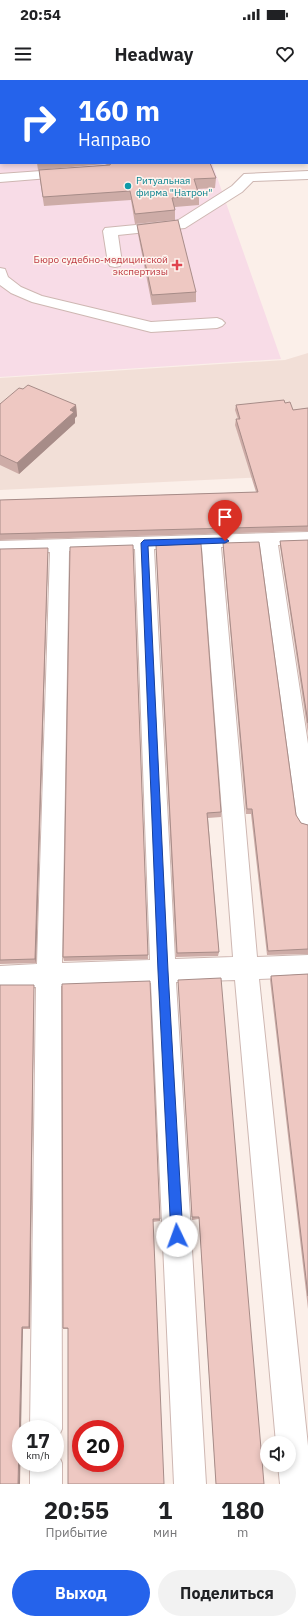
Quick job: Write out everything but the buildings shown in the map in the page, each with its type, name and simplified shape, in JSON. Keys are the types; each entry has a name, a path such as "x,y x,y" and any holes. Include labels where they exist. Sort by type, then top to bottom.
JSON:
{"lane":[{"path":"243,164 249,177"},
{"path":"0,178 83,172"},
{"path":"115,263 110,231 180,226 237,188 249,177 308,174"},
{"path":"0,272 1,279 16,290 37,299 150,327 217,323"},
{"path":"0,547 308,538"},
{"path":"268,539 308,819"},
{"path":"211,541 246,968 296,1484"},
{"path":"144,543 163,971 190,1484"},
{"path":"46,1420 49,975 60,546"},
{"path":"0,978 308,966"},
{"path":"46,1472 46,1484"}],"shaded area":[{"path":"0,164 212,164 281,359 0,377"},
{"path":"308,353 308,475 0,490 0,378 285,360"}],"place":[{"name":"Ритуальная фирма \"Натрон\"","path":"128,186"},
{"name":"Бюро судебно-медицинской экспертизы","path":"177,265"}],"route":[{"path":"177,1236 163,971 144,543 225,541"}]}
